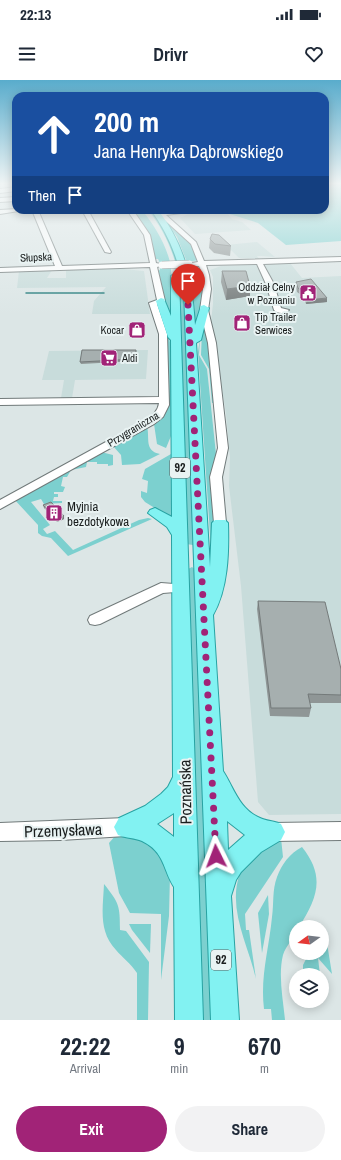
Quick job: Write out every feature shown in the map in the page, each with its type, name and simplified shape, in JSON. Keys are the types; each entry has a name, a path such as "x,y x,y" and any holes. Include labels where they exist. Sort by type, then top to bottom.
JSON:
{"main road":[{"name":"92","path":"160,227 174,270 178,348 182,588"},
{"name":"92","path":"166,227 172,236 184,268 188,291 191,355"},
{"path":"161,301 170,334 178,348"},
{"path":"191,355 204,308"},
{"name":"Poznańska","path":"191,355 225,1020"},
{"path":"167,452 179,442"},
{"path":"155,513 171,522 181,537"},
{"path":"204,618 218,575 221,543 220,523"},
{"name":"Poznańska","path":"182,588 189,1020"},
{"path":"211,754 217,780 232,811 250,826 260,831 273,832"},
{"path":"126,827 149,816 168,802 180,787 184,773"},
{"path":"126,827 148,831 166,845 180,871 187,903"},
{"path":"218,900 225,875 234,862 256,841 273,832"}],"street":[{"path":"42,227 58,267"},
{"path":"94,227 108,252"},
{"path":"141,227 147,235 161,301"},
{"path":"174,227 193,242 203,264 207,287 204,308 210,336 223,448 216,477 220,523"},
{"name":"Słupska","path":"0,270 341,259"},
{"path":"259,262 270,284 278,310 285,310"},
{"name":"Przygraniczna","path":"0,505 152,420 163,411 163,334 154,303 161,301"},
{"path":"0,402 164,400"},
{"path":"95,620 161,588 182,588"},
{"name":"Przemysława","path":"0,832 61,831 126,827"},
{"path":"273,832 341,831"}],"shaded area":[{"path":"144,227 154,227 162,241 170,262 160,263 158,259 154,259 150,235"},
{"path":"160,227 162,227 174,245 184,285 193,545 186,544 179,278 168,242"},
{"path":"170,227 175,227 190,239 199,260 187,262 177,237"},
{"path":"188,227 247,227 251,230 195,234"},
{"path":"263,227 341,227 341,241 286,245"},
{"path":"257,242 275,257 257,256 259,259 239,258 226,245"},
{"path":"290,263 302,278 341,276 341,814 269,815 258,802 241,586 229,486 230,457 226,414 211,321 213,304 213,277 210,270 221,266"},
{"path":"189,266 201,269 204,283 201,308 197,322 195,321 193,290"},
{"path":"160,267 171,267 173,334 157,271 160,270"},
{"path":"113,268 144,271 150,314 92,314 94,301 106,287 17,288 19,271 52,270 47,278 66,278 66,269"},
{"path":"204,316 210,342 216,403 212,403 209,369 201,355 202,330 205,329 202,329"},
{"path":"168,333 171,347 171,436 166,448 157,444 154,424 162,416 165,334"},
{"path":"200,338 199,355 207,369 216,454 218,524 212,565 198,352"},
{"path":"148,350 146,379 75,380 72,398 61,398 64,380 42,380 49,351"},
{"path":"147,426 150,447 152,450 160,454 140,464 122,465 121,455 113,446"},
{"path":"101,452 113,455 113,465 108,466 108,464 87,462 86,467 71,470 67,477 63,477 61,486 65,487 63,492 54,492 54,494 58,494 58,497 54,497 53,501 62,501 62,503 44,504 41,499 31,502 50,525 43,529 47,534 55,531 73,550 139,520 148,518 152,519 68,556 51,538 42,536 38,533 38,525 14,499"},
{"path":"171,454 171,518 145,502 141,497 141,491 147,493 148,481 142,479 145,469"},
{"path":"192,567 196,570 215,1020 198,1020 188,569"},
{"path":"119,833 155,843 170,875 169,916 161,980 161,914 130,913 119,893 109,843"},
{"path":"281,838 283,857 245,914 246,930 249,930 256,979 237,913 237,886 244,862 254,854"},
{"path":"302,847 310,858 314,868 316,887 314,897 303,920 289,920 289,943 283,955 281,971 285,1020 272,1020 271,1009 264,1009 263,986 273,912 274,887 281,868 293,853"},
{"path":"104,884 118,905 120,930 126,931 149,962 148,1020 137,1020 137,973 110,943 106,935 103,919"},
{"path":"268,895 269,914 262,953 258,913"},
{"path":"129,924 151,924 150,953 132,930"},
{"path":"329,956 332,974 329,968 327,968 320,960 329,960"},
{"path":"306,960 318,960 319,968 303,968"}],"building":[{"path":"212,234 219,235 231,246 215,244 210,239"},
{"path":"222,271 246,271 250,286 227,289"},
{"name":"Oddział Celny w Poznaniu","path":"311,279 327,298 307,300 304,293 298,288 296,282"},
{"name":"Aldi","path":"82,350 136,350 136,359 80,362"},
{"name":"Myjnia bezdotykowa","path":"51,502 64,516 56,519 43,505"},
{"path":"258,601 325,602 341,669 341,695 308,694 311,708 271,708"}],"waterway":[{"path":"26,293 104,293"}],"place":[{"name":"Oddział Celny w Poznaniu","path":"308,293"},
{"name":"Tip Trailer Serwices","path":"242,323"},
{"name":"Kocar","path":"137,330"},
{"name":"Aldi","path":"109,358"},
{"name":"Myjnia bezdotykowa","path":"54,513"}],"route":[{"path":"188,305 216,856"}]}
